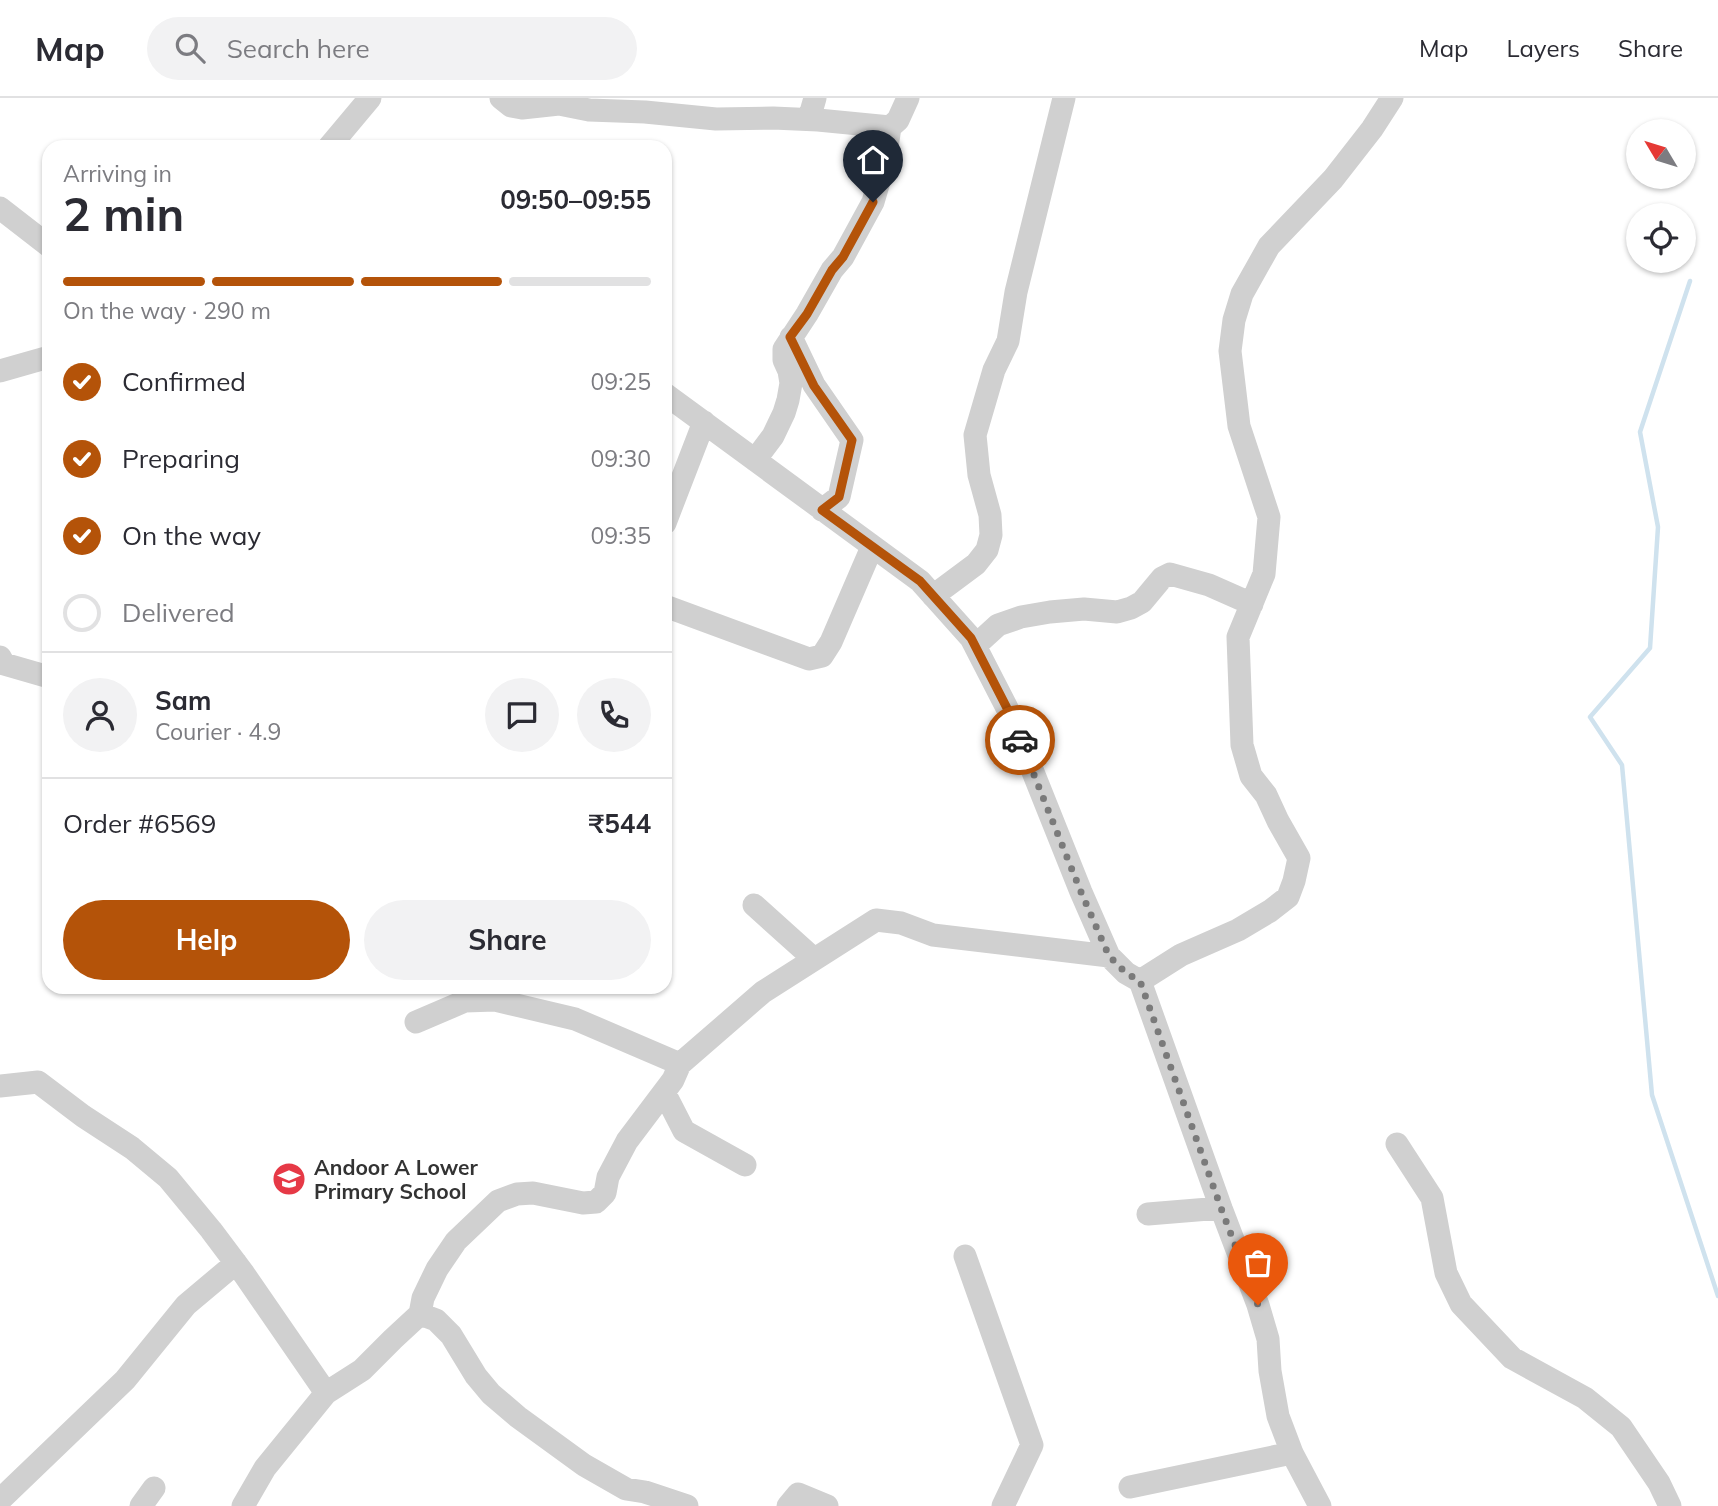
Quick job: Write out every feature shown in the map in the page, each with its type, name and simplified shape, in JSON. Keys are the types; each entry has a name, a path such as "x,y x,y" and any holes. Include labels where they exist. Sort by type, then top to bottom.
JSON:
{"street":[{"path":"335,140 370,98"},
{"path":"501,98 511,106 522,108 559,104 589,110 716,119 812,109 890,127"},
{"path":"755,460 773,436 784,413 791,383 783,359 784,349 832,270 843,257 873,202 885,161 890,127 898,120 908,98"},
{"path":"933,596 976,564 986,550 991,536 990,515 979,475 975,435 994,370 1008,341 1016,292 1064,98"},
{"path":"1140,981 1181,955 1238,930 1270,911 1287,897 1294,881 1298,858 1266,794 1251,776 1242,745 1238,637 1264,574 1269,517 1239,426 1230,351 1234,320 1242,294 1269,246 1333,179 1392,98"},
{"path":"0,208 42,241"},
{"path":"790,337 814,386 852,440 839,497 822,510"},
{"path":"0,371 42,359"},
{"path":"672,399 920,581 971,638 1009,712 1109,956 1126,973 1140,981 1258,1305 1268,1339 1270,1371 1278,1416 1292,1453 1320,1506"},
{"path":"672,505 704,422"},
{"path":"672,609 810,659 822,656 831,642 872,547"},
{"path":"975,646 998,625 1021,617 1084,609 1117,611 1131,608 1142,602 1162,578 1170,574 1209,585 1252,604"},
{"path":"0,657 4,664 42,675"},
{"path":"754,905 814,959"},
{"path":"243,1506 265,1468 326,1393 362,1370 420,1314 423,1298 437,1269 456,1241 498,1201 517,1194 533,1193 583,1203 596,1202 605,1193 608,1177 627,1141 673,1080 680,1064 763,992 814,959 876,920 901,923 933,935 1109,956"},
{"path":"416,1022 465,1001 495,1000 575,1019 680,1064"},
{"path":"0,1086 38,1082 132,1148 168,1178 236,1264 326,1393"},
{"path":"664,1092 684,1131 745,1165"},
{"path":"1397,1144 1432,1198 1446,1273 1461,1304 1512,1358 1585,1398 1621,1427 1659,1483 1670,1506"},
{"path":"1147,1214 1221,1208"},
{"path":"965,1256 1031,1445 1003,1506"},
{"path":"7,1501 125,1380 186,1305 236,1264"},
{"path":"420,1314 436,1320 451,1335 476,1376 491,1394 584,1465 626,1489 645,1492 687,1506"},
{"path":"1130,1487 1292,1453"},
{"path":"141,1506 154,1488"},
{"path":"788,1506 798,1494 827,1506"}],"waterway":[{"path":"1690,281 1640,432 1658,527 1650,648 1590,717 1622,765 1652,1095 1718,1296"}],"way so far":[{"path":"1020,740 1109,956 1126,973 1140,981 1258,1305"}],"place":[{"name":"Andoor A Lower Primary School","path":"289,1179"}],"route":[{"path":"873,202 843,257 790,337 814,386 852,440 839,497 822,510 920,581 971,638 1009,712 1020,740"}]}
